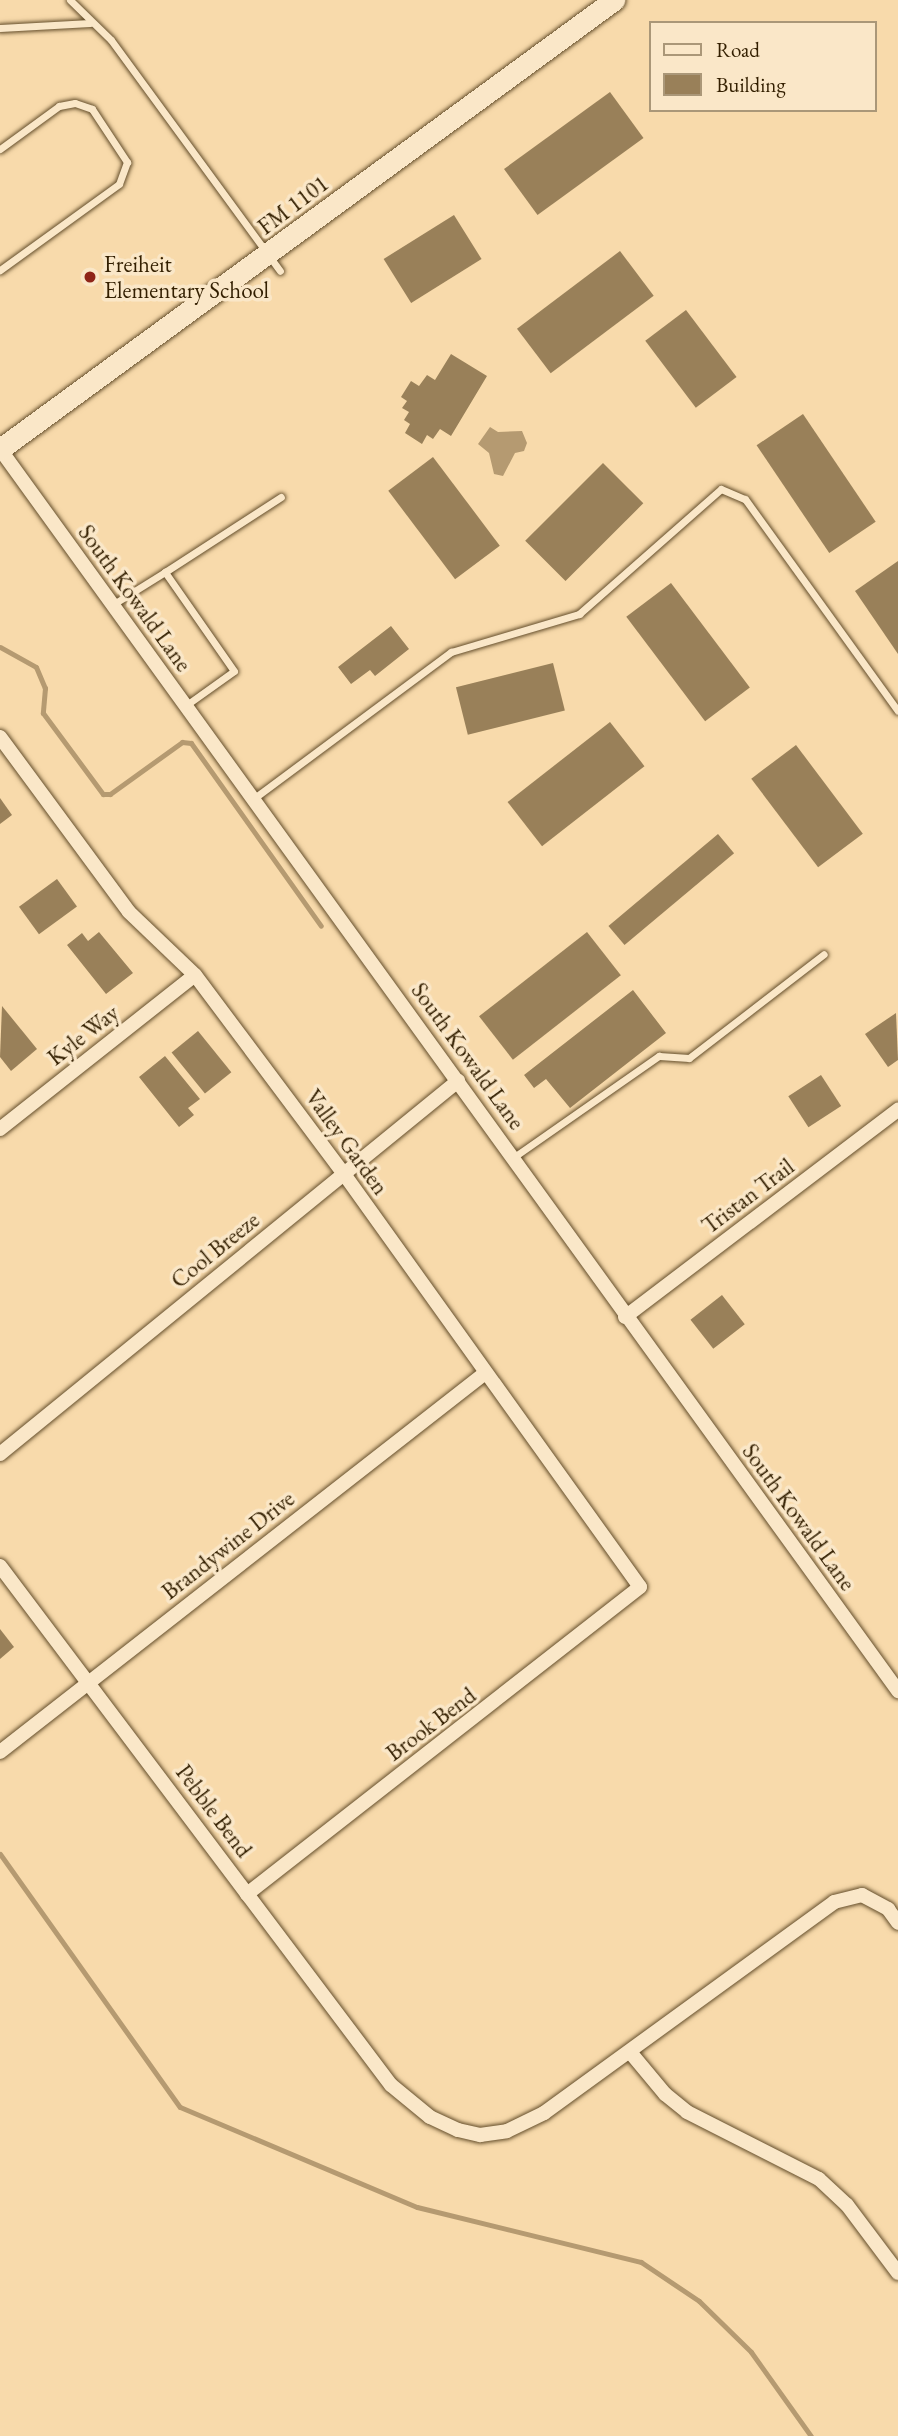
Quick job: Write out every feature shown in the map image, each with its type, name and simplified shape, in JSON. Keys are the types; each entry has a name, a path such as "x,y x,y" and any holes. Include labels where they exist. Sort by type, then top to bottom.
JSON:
{"main road":[{"name":"FM 1101","path":"0,449 273,264 614,0"}],"street":[{"name":"South Kowald Lane","path":"0,449 898,1691"},
{"name":"Valley Garden","path":"0,737 129,912 195,975 344,1174 484,1374 640,1587"},
{"name":"Kyle Way","path":"0,1129 195,975"},
{"name":"Cool Breeze","path":"0,1454 458,1081"},
{"name":"Tristan Trail","path":"625,1317 898,1110"},
{"name":"Brandywine Drive","path":"1,1751 484,1374"},
{"name":"Pebble Bend","path":"0,1566 391,2085 430,2117 480,2135 507,2131 544,2113 834,1902 862,1895 888,1909 898,1923"},
{"name":"Brook Bend","path":"247,1894 640,1587"},
{"path":"630,2052 665,2094 687,2112 819,2179 847,2205 898,2273"}],"lane":[{"path":"70,0 111,40 273,264"},
{"path":"0,28 91,23"},
{"path":"0,149 59,106 75,103 92,109 127,162 119,184 0,270"},
{"path":"253,799 451,652 579,614 721,489 745,499 898,711"},
{"path":"111,605 281,497"},
{"path":"165,572 234,671 185,706"},
{"path":"514,1157 659,1056 689,1058 824,954"}],"shaded area":[{"path":"490,427 498,432 522,431 527,443 524,451 515,453 503,476 494,474 489,453 478,444"}],"building":[{"path":"610,92 644,138 538,215 504,169"},
{"path":"454,215 482,259 411,303 384,259"},
{"path":"620,251 654,296 551,373 517,329"},
{"path":"686,310 737,377 696,408 645,341"},
{"path":"451,354 487,376 451,436 440,429 433,439 427,435 422,444 405,433 410,424 404,420 409,412 402,408 407,401 401,397 411,381 419,386 427,375 435,380"},
{"path":"803,414 876,522 829,553 757,445"},
{"path":"433,457 500,546 455,579 388,491"},
{"path":"603,463 643,503 566,581 525,541"},
{"path":"898,561 898,654 855,591"},
{"path":"671,583 750,688 705,721 626,617"},
{"path":"391,626 409,649 375,676 370,670 351,684 338,667"},
{"path":"553,663 565,711 468,735 456,687"},
{"path":"610,722 644,766 542,846 508,802"},
{"path":"796,745 863,834 818,867 751,779"},
{"path":"0,798 12,815 0,824"},
{"path":"718,834 734,853 625,945 608,926"},
{"path":"57,879 77,907 39,934 19,907"},
{"path":"99,932 133,973 106,994 67,945 82,933 88,941"},
{"path":"587,932 621,975 513,1060 479,1016"},
{"path":"633,990 666,1033 570,1108 546,1079 534,1088 524,1075"},
{"path":"2,1006 37,1049 11,1071 0,1057"},
{"path":"896,1013 898,1060 888,1067 865,1034"},
{"path":"198,1031 231,1072 205,1094 172,1052"},
{"path":"165,1056 200,1099 188,1108 194,1115 179,1127 139,1077"},
{"path":"821,1075 841,1106 808,1127 788,1096"},
{"path":"722,1295 745,1324 713,1349 690,1320"},
{"path":"0,1629 14,1647 0,1659"}],"waterway":[{"path":"0,647 36,667 45,688 43,713 103,794 110,794 182,742 191,743 321,926"},
{"path":"0,1854 180,2107 417,2207 641,2262 699,2301 751,2352 811,2436"}],"place":[{"name":"Freiheit Elementary School","path":"90,277"}]}
